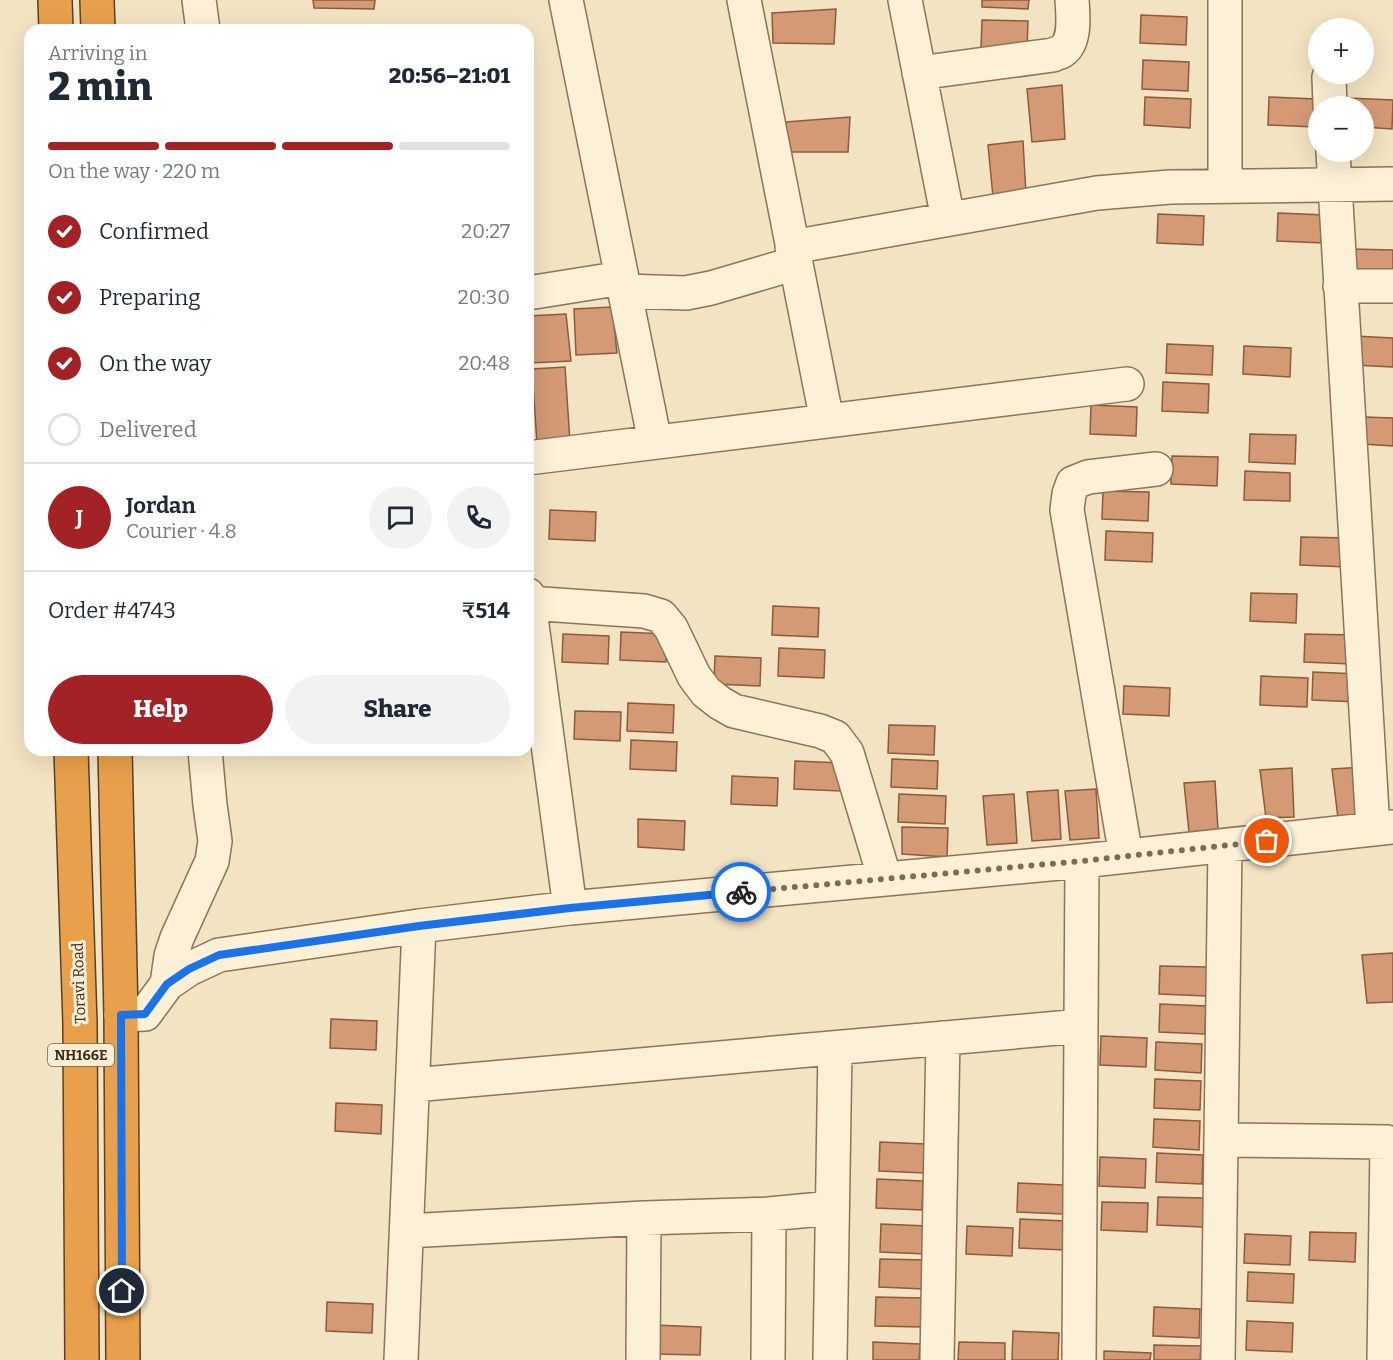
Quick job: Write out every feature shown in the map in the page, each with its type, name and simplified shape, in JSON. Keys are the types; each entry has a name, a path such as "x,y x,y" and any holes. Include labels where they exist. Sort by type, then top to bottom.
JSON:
{"highway":[{"path":"55,0 56,24"},
{"path":"97,0 98,24"},
{"name":"Toravi Road","path":"71,756 80,1024 82,1360"},
{"name":"NH166E","path":"115,756 121,1015 123,1360"}],"street":[{"path":"199,0 202,24"},
{"path":"566,0 655,442"},
{"path":"744,0 827,421"},
{"path":"904,0 948,219"},
{"path":"919,73 1053,55 1064,50 1070,40 1073,25 1072,0"},
{"path":"1225,0 1225,186"},
{"path":"121,1015 145,1014 167,984 189,969 219,955 419,926 570,908 1082,861 1383,828 1380,747 1340,286 1334,162"},
{"path":"534,292 624,284 686,293 711,288 794,255 948,219 1097,193 1170,187 1393,184"},
{"path":"1340,286 1393,286"},
{"path":"534,457 1128,384"},
{"path":"1126,856 1067,510 1073,483 1088,477 1156,469"},
{"path":"534,601 644,611 661,616 671,628 694,676 706,692 720,703 734,711 820,731 834,737 847,753 885,879"},
{"path":"534,644 570,908"},
{"path":"167,984 171,956 177,938 212,861 215,841 200,756"},
{"path":"1218,1360 1224,846"},
{"path":"1079,1360 1082,861"},
{"path":"401,1360 419,926"},
{"path":"413,1085 1081,1026"},
{"path":"937,1360 943,1038"},
{"path":"830,1360 835,1048"},
{"path":"1221,1140 1390,1142 1384,1360"},
{"path":"407,1231 644,1218 769,1214 832,1208"},
{"path":"768,1360 769,1214"},
{"path":"642,1360 644,1218"}],"building":[{"path":"313,0 375,0 374,9 314,8"},
{"path":"982,0 1029,0 1028,9 982,7"},
{"path":"836,9 834,44 773,43 772,13"},
{"path":"1141,15 1187,17 1186,45 1140,43"},
{"path":"982,20 1028,21 1027,50 981,48"},
{"path":"1143,60 1189,62 1188,91 1142,89"},
{"path":"1062,85 1065,139 1032,142 1027,89"},
{"path":"1145,97 1191,99 1190,128 1144,125"},
{"path":"1269,97 1308,99 1308,127 1268,125"},
{"path":"1374,99 1393,100 1392,129 1374,128"},
{"path":"850,117 848,152 787,152 786,122"},
{"path":"1023,141 1026,194 993,197 988,145"},
{"path":"1278,213 1325,215 1324,243 1277,241"},
{"path":"1158,214 1204,216 1203,245 1157,243"},
{"path":"1351,249 1393,250 1393,279 1350,277"},
{"path":"612,307 617,353 576,355 574,309"},
{"path":"566,314 571,361 534,363 534,316"},
{"path":"1354,336 1393,338 1393,367 1353,365"},
{"path":"1167,344 1213,346 1212,375 1166,373"},
{"path":"1244,346 1291,348 1290,377 1243,374"},
{"path":"565,367 570,442 537,444 534,369"},
{"path":"1163,382 1209,384 1208,413 1162,411"},
{"path":"1091,405 1137,407 1136,436 1090,434"},
{"path":"1364,417 1393,418 1393,446 1363,444"},
{"path":"1250,434 1296,435 1295,464 1249,462"},
{"path":"1172,456 1218,457 1217,486 1171,484"},
{"path":"1245,471 1290,473 1290,501 1244,500"},
{"path":"1103,491 1149,492 1148,521 1102,519"},
{"path":"550,510 596,512 595,541 549,539"},
{"path":"1106,531 1153,533 1152,562 1105,560"},
{"path":"1301,537 1348,538 1347,567 1300,565"},
{"path":"1251,593 1297,594 1296,623 1250,621"},
{"path":"773,606 819,608 818,637 772,635"},
{"path":"621,632 667,634 666,662 620,660"},
{"path":"563,634 609,636 608,664 562,662"},
{"path":"1305,634 1352,635 1351,664 1304,662"},
{"path":"779,648 825,650 824,678 778,676"},
{"path":"715,656 761,658 760,686 714,684"},
{"path":"1313,672 1359,674 1358,702 1312,700"},
{"path":"1261,676 1308,678 1307,707 1260,705"},
{"path":"1124,686 1170,688 1169,716 1123,714"},
{"path":"628,703 674,705 673,733 627,731"},
{"path":"575,711 621,712 620,741 574,739"},
{"path":"889,725 935,726 934,755 888,753"},
{"path":"631,740 677,742 676,771 630,769"},
{"path":"892,759 938,761 937,789 891,787"},
{"path":"795,761 842,763 841,791 794,789"},
{"path":"1364,767 1366,816 1338,818 1332,769"},
{"path":"1292,768 1294,817 1266,818 1260,770"},
{"path":"732,776 778,778 777,806 731,804"},
{"path":"1215,781 1218,830 1189,832 1184,783"},
{"path":"1096,789 1099,838 1070,840 1065,791"},
{"path":"1058,790 1061,839 1032,841 1027,792"},
{"path":"899,794 946,796 945,824 898,822"},
{"path":"1014,794 1017,843 987,845 983,796"},
{"path":"638,819 685,821 684,850 638,847"},
{"path":"902,827 948,828 947,857 902,854"},
{"path":"1393,953 1393,1002 1367,1003 1362,955"},
{"path":"1160,966 1207,967 1206,996 1159,994"},
{"path":"1160,1004 1206,1006 1205,1034 1159,1032"},
{"path":"331,1019 377,1021 376,1050 330,1048"},
{"path":"1101,1036 1147,1038 1146,1067 1100,1065"},
{"path":"1156,1042 1202,1044 1201,1073 1155,1070"},
{"path":"1155,1079 1201,1081 1200,1110 1154,1108"},
{"path":"336,1103 382,1105 381,1134 335,1131"},
{"path":"1154,1119 1200,1121 1199,1150 1153,1147"},
{"path":"880,1142 926,1144 925,1173 879,1171"},
{"path":"1157,1153 1203,1155 1202,1184 1156,1182"},
{"path":"1100,1157 1146,1159 1145,1188 1099,1186"},
{"path":"877,1179 923,1181 922,1210 876,1208"},
{"path":"1018,1183 1064,1185 1063,1214 1017,1212"},
{"path":"1158,1197 1204,1198 1203,1227 1157,1225"},
{"path":"1102,1202 1148,1203 1147,1232 1101,1230"},
{"path":"1020,1219 1066,1221 1065,1250 1019,1248"},
{"path":"881,1224 927,1226 926,1254 880,1252"},
{"path":"967,1226 1013,1228 1012,1256 966,1254"},
{"path":"1310,1232 1356,1233 1355,1262 1309,1260"},
{"path":"1245,1234 1291,1236 1290,1265 1244,1263"},
{"path":"880,1259 926,1260 925,1289 879,1287"},
{"path":"1248,1272 1294,1274 1293,1303 1247,1301"},
{"path":"876,1297 922,1298 921,1327 875,1326"},
{"path":"327,1302 373,1304 372,1333 326,1331"},
{"path":"1154,1307 1200,1309 1199,1338 1153,1336"},
{"path":"1247,1321 1293,1323 1292,1352 1246,1350"},
{"path":"654,1325 701,1327 700,1355 653,1354"},
{"path":"1013,1331 1059,1333 1058,1360 1012,1360"},
{"path":"873,1342 920,1344 919,1360 873,1360"},
{"path":"959,1342 1005,1343 1005,1360 958,1360"},
{"path":"1154,1345 1201,1346 1200,1360 1154,1360"},
{"path":"1104,1351 1151,1353 1150,1360 1104,1360"}],"way so far":[{"path":"741,892 1082,861 1267,841"}],"route":[{"path":"122,1291 121,1015 145,1014 167,984 189,969 219,955 419,926 570,908 741,892"}]}
